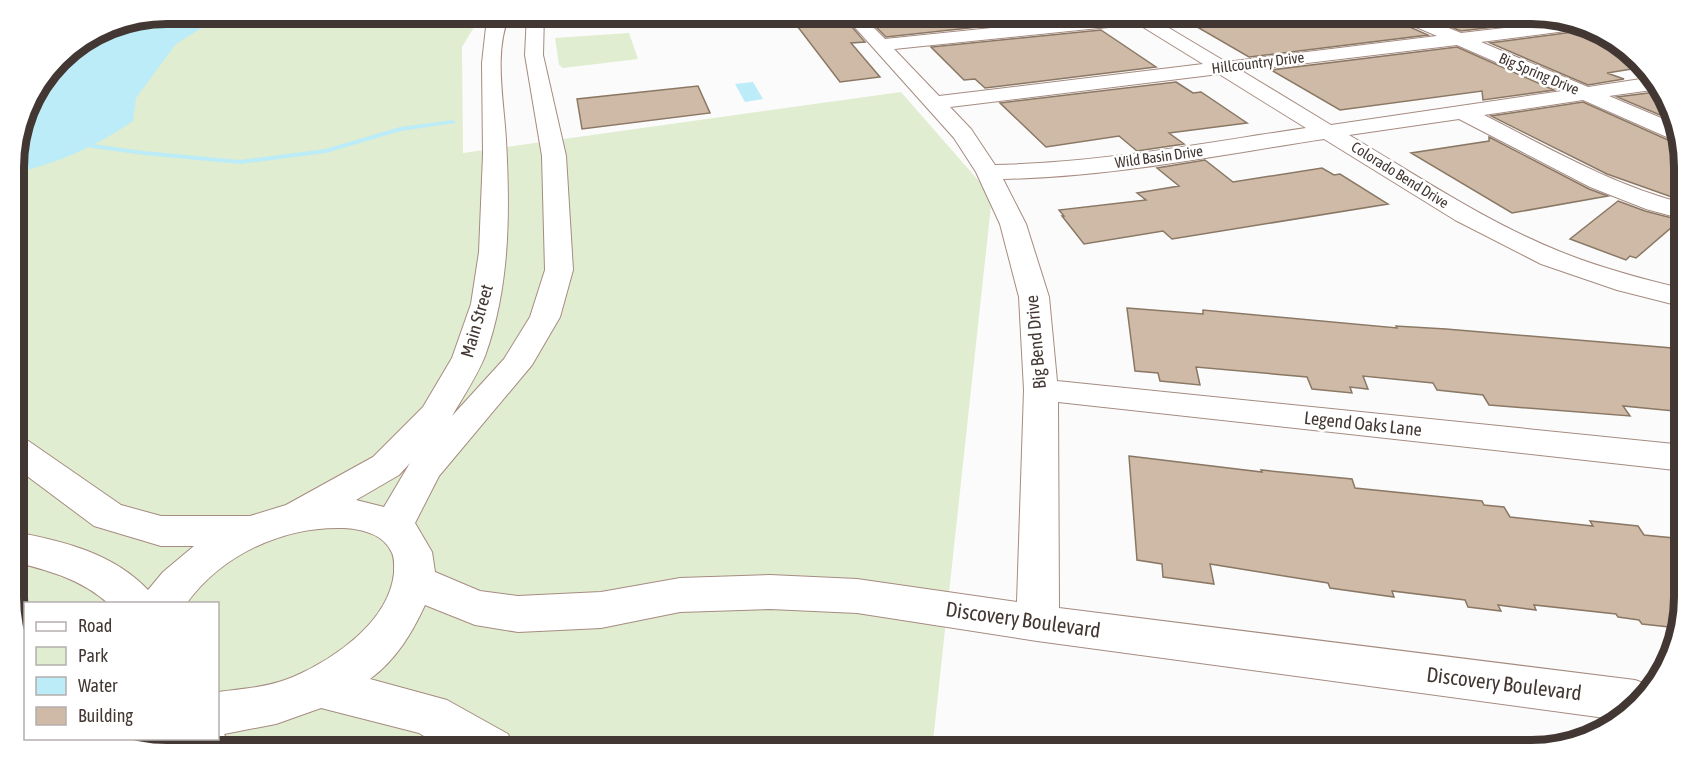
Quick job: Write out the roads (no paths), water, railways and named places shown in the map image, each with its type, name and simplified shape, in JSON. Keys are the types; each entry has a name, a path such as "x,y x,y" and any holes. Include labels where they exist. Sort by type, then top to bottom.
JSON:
{"street":[{"name":"Main Street","path":"299,516 386,466 436,414 468,358 486,304 493,252 495,155 492,90 496,24"},
{"path":"393,527 425,469 516,365 545,317 559,270 554,156 534,55 535,24"},
{"name":"Big Bend Drive","path":"861,24 883,45 963,135 988,172 1013,224 1034,297 1041,390 1040,581 1037,623"},
{"path":"1013,24 1022,31"},
{"path":"883,45 1076,24"},
{"name":"Colorado Bend Drive","path":"1151,24 1464,215 1551,258 1627,284 1674,296"},
{"name":"Big Spring Drive","path":"1424,24 1669,129"},
{"name":"Hillcountry Drive","path":"935,103 1558,27"},
{"name":"Wild Basin Drive","path":"988,172 1042,171 1103,165 1647,85"},
{"path":"492,90 539,86"},
{"path":"1462,112 1596,180 1640,199 1674,208"},
{"name":"Legend Oaks Lane","path":"1041,390 1674,457"},
{"path":"24,455 108,516 161,531 254,531"},
{"path":"163,602 192,569 222,548 254,531 299,516 336,512 368,516 393,527 407,541 414,560 414,581 404,609 384,637 356,664 319,687 281,703 226,718"},
{"path":"24,548 85,565 121,587 134,602"},
{"name":"Discovery Boulevard","path":"414,581 475,608 518,614 601,610 680,595 770,592 857,596 1037,623 1629,700"},
{"path":"319,687 430,716 473,740"}],"water":[{"path":"158,24 208,24 176,44 136,98 133,121 76,153 46,165 24,170 29,130 35,112 48,88 73,60 88,48 112,35 139,27"},
{"path":"753,82 763,99 745,102 735,84"}],"waterway":[{"path":"92,146 240,162 326,151 400,129 453,122"}]}
